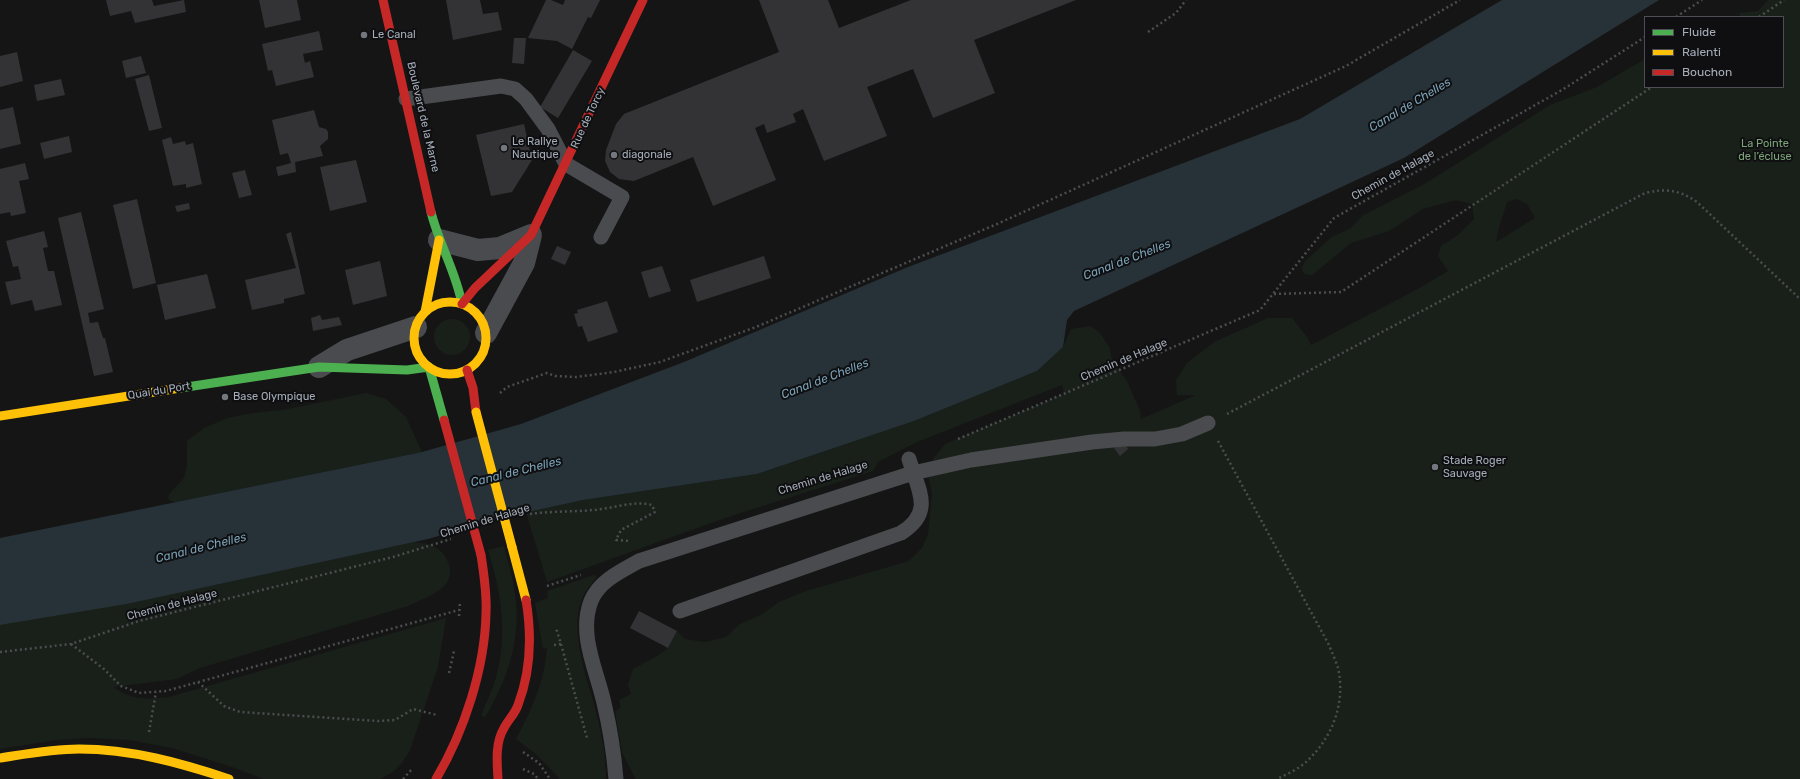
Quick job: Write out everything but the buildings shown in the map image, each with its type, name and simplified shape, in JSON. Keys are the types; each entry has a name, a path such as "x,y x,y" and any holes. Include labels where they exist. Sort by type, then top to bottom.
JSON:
{"main road":[{"name":"Boulevard de la Marne","path":"383,0 439,240 459,286 462,304"},
{"name":"Rue de Torcy","path":"462,304 475,288 531,235 643,0"},
{"name":"Boulevard de la Marne","path":"420,320 439,240"},
{"path":"429,367 448,374 467,370 483,355 486,344 484,323 479,315 471,308 452,302 443,302 433,306 420,320 414,342 419,356 429,367 444,420 481,556 487,601 483,655 462,725 445,765 436,779"},
{"name":"Quai du Port","path":"0,416 319,367 407,370 429,367"},
{"path":"467,370 473,388 476,412 524,588 530,622 531,652 522,691 514,712 502,731 499,739 497,756 498,779"},
{"path":"0,758 58,750 79,749 113,751 145,756 197,768 229,779"}],"street":[{"path":"439,240 457,246 478,250 500,248 531,235"},
{"name":"Rue de Torcy","path":"486,333 524,263 531,235"},
{"name":"Quai du Port","path":"319,367 347,350 420,320"}],"lane":[{"path":"406,99 502,86 515,90 526,99 548,129 566,164 622,197 601,237"},
{"path":"616,779 604,702 588,642 587,619 591,601 600,586 615,573 639,561 911,466 971,460 1092,442 1124,439 1155,439 1182,434 1208,424"},
{"path":"680,610 901,533 912,526 922,512 922,500 911,466"}],"path":[{"path":"1148,32 1176,14 1186,0"},
{"path":"498,394 508,387 547,372 555,376 576,377 614,372 660,362 756,327 997,224 1339,69 1460,0"},
{"path":"1678,16 1702,0"},
{"path":"1760,16 1784,0"},
{"name":"Chemin de Halage","path":"952,442 1260,310 1334,218 1562,90 1644,38"},
{"path":"1274,294 1341,292 1650,88"},
{"path":"1277,779 1306,762 1320,747 1333,726 1339,704 1340,684 1338,668 1329,645 1208,424 1645,193 1660,190 1678,191 1697,202 1800,299"},
{"name":"Chemin de Halage","path":"527,515 553,511 593,510 643,503 652,505 656,512 621,530 616,540 632,541"},
{"name":"Chemin de Halage","path":"0,652 71,644 139,622 393,557 453,538"},
{"path":"546,591 545,586 606,567 615,573"},
{"path":"71,644 104,669 121,686 139,693 156,692 166,691 459,610 459,618"},
{"path":"554,621 588,741"},
{"path":"531,652 561,644"},
{"path":"448,676 456,645"},
{"path":"198,682 224,706 240,712 378,721 395,720 413,709 437,715"},
{"path":"145,756 156,692"},
{"path":"435,721 439,708"},
{"path":"520,751 539,763 550,779"},
{"path":"403,779 413,768"}],"green space":[{"name":"Stade Roger Sauvage","path":"1768,0 1800,0 1800,779 636,779 622,752 615,712 621,707 619,700 631,694 628,685 633,669 657,656 668,648 677,631 685,639 705,642 726,637 740,624 761,615 779,602 806,591 909,561 922,548 928,534 932,494 928,474 933,459 945,444 1064,394 1062,385 917,442 878,462 873,471 728,517 547,582 526,512 583,500 757,474 914,421 1037,371 1063,347 1071,329 1091,326 1100,333 1110,348 1112,361 1127,381 1140,411 1141,419 1196,395 1177,395 1176,380 1187,363 1214,342 1268,318 1292,318 1307,337 1311,345 1416,290 1448,271 1438,256 1441,246 1458,235 1474,219 1472,204 1456,200 1423,209 1389,231 1351,243 1312,275 1304,274 1302,268 1305,261 1332,237 1351,228 1362,216 1426,183 1550,105 1597,87 1644,60 1644,88 1784,88 1784,16 1739,16 1740,13 1758,11","holes":["1517,199 1527,204 1535,218 1496,242 1507,202"]},
{"path":"452,319 462,322 467,327 470,337 467,347 462,352 452,355 442,352 437,347 434,337 437,327 442,322"},
{"path":"366,393 386,399 406,417 422,452 174,503 168,499 169,494 184,478 187,465 187,441 204,428 228,418 253,413 283,410"},
{"path":"413,542 429,544 437,548 446,557 449,563 450,576 447,582 443,587 426,598 408,606 197,669 177,679 113,687 120,692 134,697 169,697 446,618 438,667 410,750 402,763 393,772 380,779 264,779 172,748 130,740 89,738 56,740 0,749 0,625 127,604"},
{"path":"504,546 514,588 517,610 516,627 511,658 506,674 485,717 481,716 499,667 502,634 500,600 488,550"},
{"path":"594,575 597,576 582,599 578,613 577,627 581,658 602,739 606,779 560,779 537,755 516,739 527,717 540,684 547,648 543,649 535,603 548,598 547,591"}],"water":[{"name":"Canal de Chelles","path":"1502,0 1659,0 1404,158 1074,311 1067,320 1063,347 1037,371 914,421 757,474 583,500 500,518 428,539 127,604 0,625 0,538 422,452 521,424 684,362 908,267 1300,119"}],"traffic: fast":[{"path":"431,212 434,224 456,281 462,304"},
{"path":"180,388 319,367 407,370 429,367 444,420"}],"traffic: slow":[{"path":"425,312 439,240"},
{"path":"450,302 470,308 480,318 486,338 480,358 470,368 450,374 430,368 420,358 414,338 420,318 430,308 450,302"},
{"path":"0,416 180,388"},
{"path":"476,412 512,547"},
{"path":"512,547 526,600"},
{"path":"0,758 59,750 79,749 118,751 174,762 229,779"}],"traffic: jam":[{"path":"383,0 431,212"},
{"path":"462,304 475,288 531,235 643,0"},
{"path":"467,370 473,388 476,412"},
{"path":"444,420 481,555"},
{"path":"436,779 446,761 464,720 482,656 485,634 486,606 481,555"},
{"path":"498,779 497,753 499,740 504,728 518,705 526,679 530,640 526,600"}],"place":[{"name":"Le Canal","path":"364,35"},
{"name":"Le Rallye Nautique","path":"504,148"},
{"name":"diagonale","path":"614,155"},
{"name":"Base Olympique","path":"225,397"},
{"name":"Stade Roger Sauvage","path":"1435,467"}],"park label":[{"name":"La Pointe de l’écluse","path":"1765,150"}]}
